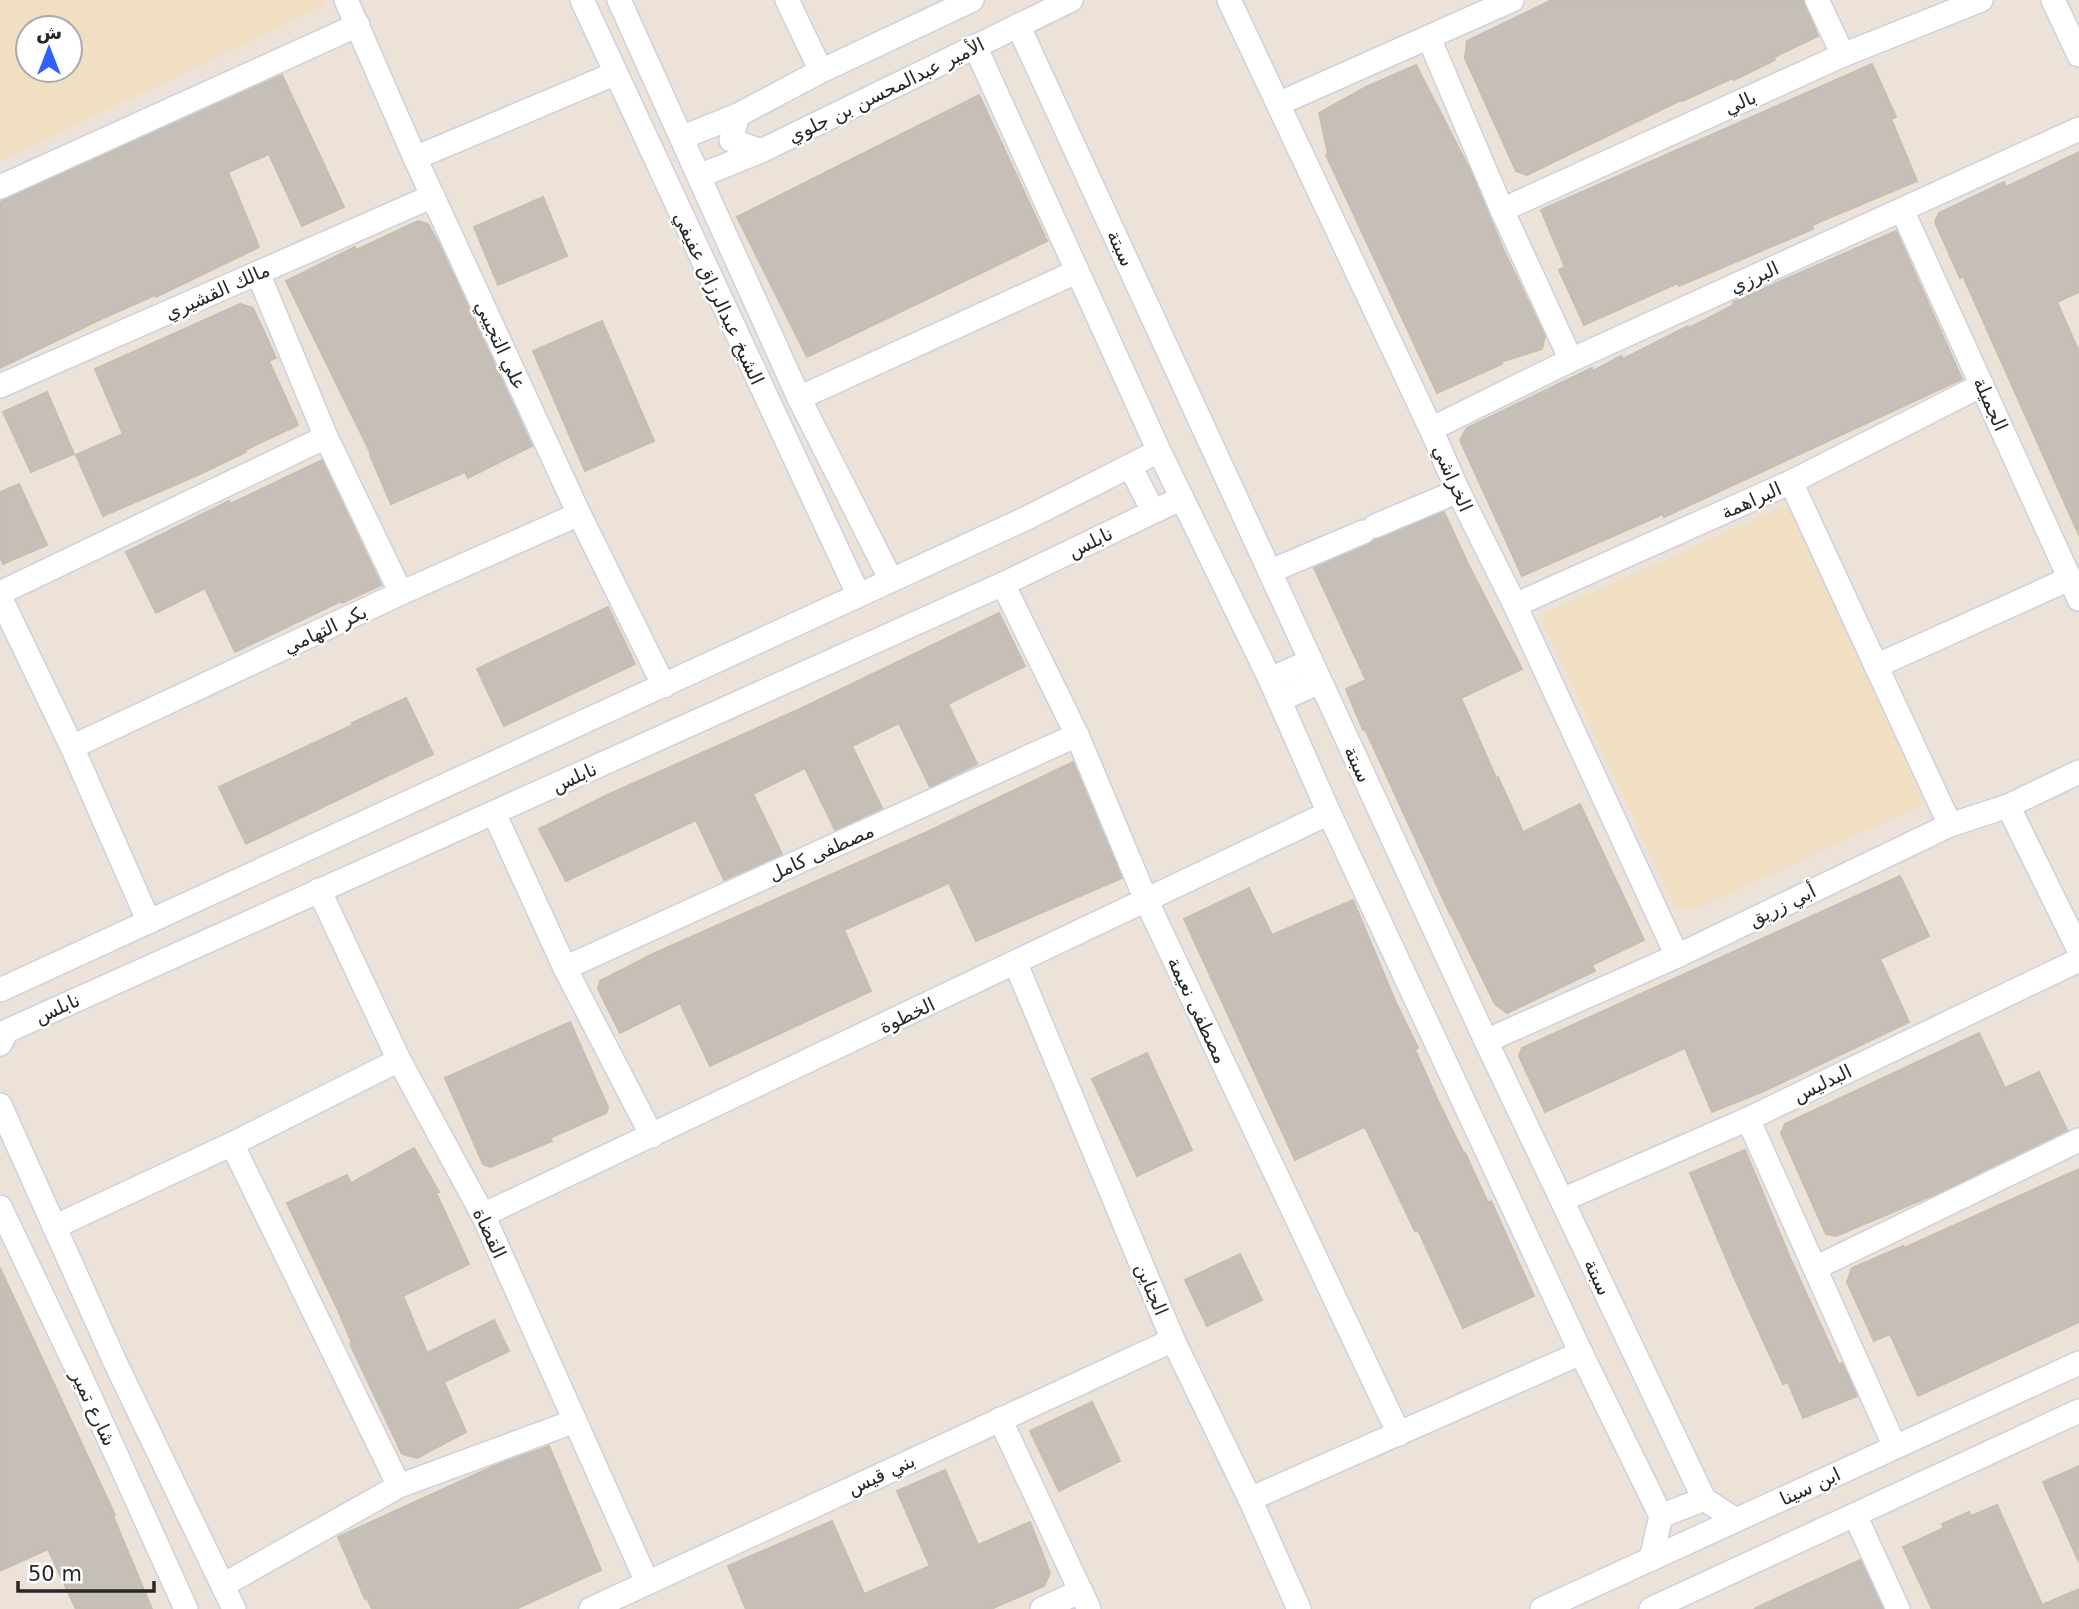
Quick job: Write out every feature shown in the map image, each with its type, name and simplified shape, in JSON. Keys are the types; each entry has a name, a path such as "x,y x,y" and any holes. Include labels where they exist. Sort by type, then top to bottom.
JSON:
{"street":[{"name":"علي التجيبي","path":"346,0 415,158 579,514 664,686"},
{"name":"الشيخ عبدالرزاق عفيفي","path":"582,0 614,74 858,594"},
{"name":"الشيخ عبدالرزاق عفيفي","path":"619,0 799,398 891,580"},
{"path":"788,0 821,71"},
{"path":"683,138 738,115 821,71 972,0"},
{"name":"الأمير عبدالمحسن بن جلوي","path":"698,176 761,151 1071,0"},
{"name":"الخراشي","path":"1229,0 1432,429 1458,491 1515,605 1677,956"},
{"path":"1278,104 1512,0"},
{"path":"1817,0 1843,55"},
{"name":"بالي","path":"1502,210 1843,55 1981,0"},
{"path":"2053,0 2079,55"},
{"path":"0,187 358,24"},
{"name":"سبتة","path":"1018,25 1486,1041 1704,1499"},
{"path":"1429,38 1502,210 1571,360"},
{"path":"975,46 1159,451 1270,679 1329,813 1581,1353 1661,1516 1651,1559"},
{"path":"415,158 614,74"},
{"path":"738,115 731,140 761,151"},
{"name":"البرزي","path":"1432,429 1571,360 2079,129"},
{"name":"مالك القشيري","path":"0,386 433,196"},
{"name":"الجميلة","path":"1902,209 2074,589"},
{"path":"799,398 1076,272"},
{"path":"258,273 326,437 401,593"},
{"name":"البراهمة","path":"1515,605 1791,482 1982,385"},
{"path":"149,922 72,747 0,595 326,437"},
{"name":"نابلس","path":"0,990 1029,517 1159,451"},
{"path":"1130,466 1153,511"},
{"path":"1791,482 1950,825"},
{"path":"1271,571 1458,491"},
{"name":"نابلس","path":"2,1029 494,813 1003,584 1182,498"},
{"name":"بكر التهامي","path":"72,747 401,593 579,514"},
{"path":"844,566 866,571 876,549"},
{"name":"مصطفى نعيمة","path":"1003,584 1077,736 1146,900 1399,1434"},
{"path":"1876,666 2074,589"},
{"path":"1270,679 1311,661"},
{"path":"1279,700 1320,682"},
{"name":"مصطفى كامل","path":"565,968 1077,736"},
{"name":"أبي زريق","path":"1486,1041 1677,956 1950,825 2008,806 2079,772"},
{"path":"2008,806 2079,950"},
{"path":"494,813 565,968 652,1136"},
{"name":"الخطوة","path":"483,1215 1329,813"},
{"name":"القضاة","path":"319,890 399,1060 483,1215 647,1582"},
{"name":"البدليس","path":"1562,1200 1748,1119 2079,960"},
{"name":"الجناين","path":"1016,964 1173,1340 1250,1499 1299,1609"},
{"path":"54,1227 232,1144 399,1060"},
{"path":"0,1105 169,1479 234,1609"},
{"path":"1748,1119 1895,1447"},
{"path":"1815,1268 2079,1140"},
{"path":"232,1144 399,1486"},
{"name":"شارع تمير","path":"0,1207 186,1609"},
{"name":"بني قيس","path":"591,1609 1173,1340"},
{"path":"1250,1499 1581,1353"},
{"path":"80,1377 115,1362"},
{"name":"ابن سينا","path":"1542,1609 2079,1363"},
{"path":"1651,1609 2079,1411"},
{"path":"1000,1419 1085,1600 1042,1609"},
{"path":"223,1586 399,1486 575,1421"},
{"path":"1661,1516 1704,1499 1736,1520"},
{"path":"1855,1515 1898,1609"}],"shaded area":[{"path":"0,0 324,0 326,5 0,161"},
{"path":"1789,504 1931,801 1694,910 1675,909 1540,616"}],"building":[{"path":"1552,0 1803,0 1818,36 1734,80 1733,78 1681,100 1527,175 1516,171 1465,58 1467,41"},
{"path":"1872,64 1896,117 1891,119 1917,181 1812,225 1813,229 1679,286 1678,283 1584,325 1559,270 1565,267 1541,210"},
{"path":"1416,65 1470,170 1503,249 1545,336 1542,349 1501,362 1502,364 1437,393 1326,155 1328,154 1319,113 1366,87"},
{"path":"282,75 344,207 302,226 269,154 228,172 259,247 0,368 0,202"},
{"path":"979,95 1047,241 807,357 737,217"},
{"path":"2079,152 2079,292 2057,302 2079,352 2079,535 1963,276 1960,278 1935,222 1939,213 2004,182 2006,187"},
{"path":"543,197 567,256 498,285 474,227"},
{"path":"418,221 428,224 440,246 532,446 468,478 465,472 391,504 371,454 286,281 355,247 356,250"},
{"path":"1896,231 1962,379 1664,517 1663,514 1522,576 1460,440 1467,428 1592,368 1593,371 1621,356 1623,359 1688,326 1689,328 1734,305 1733,302"},
{"path":"240,304 253,308 276,358 269,361 298,425 200,474 103,516 76,455 123,434 95,369"},
{"path":"602,321 654,441 585,471 533,351"},
{"path":"47,392 74,454 31,472 3,412"},
{"path":"322,460 381,585 342,603 341,601 235,652 205,588 156,613 126,552 229,501 230,504"},
{"path":"19,484 47,545 3,564 0,556 0,492"},
{"path":"1444,512 1522,669 1461,698 1496,778 1498,777 1523,832 1580,804 1644,940 1592,965 1595,971 1507,1013 1495,1004 1450,914 1365,729 1363,730 1346,689 1366,680 1314,568"},
{"path":"608,607 635,664 504,726 477,669"},
{"path":"999,613 1025,666 948,704 977,764 930,787 899,723 852,746 882,808 835,830 805,768 753,794 782,854 724,880 696,820 566,881 539,829 605,796 800,709"},
{"path":"406,698 433,754 246,844 219,787"},
{"path":"1073,762 1122,878 976,941 949,883 844,930 871,991 710,1066 680,1003 620,1033 598,989 600,981 655,953 927,832"},
{"path":"1900,876 1929,936 1880,959 1909,1022 1764,1091 1712,1112 1685,1048 1545,1112 1519,1056 1522,1048"},
{"path":"1249,888 1272,935 1353,900 1418,1048 1415,1050 1439,1103 1488,1203 1491,1201 1534,1296 1463,1328 1418,1230 1415,1231 1364,1127 1295,1160 1184,919"},
{"path":"570,1022 608,1107 606,1113 550,1138 552,1141 490,1167 483,1164 445,1078"},
{"path":"1979,1033 2005,1088 2039,1072 2067,1130 1938,1193 1836,1236 1826,1234 1781,1133 1785,1124"},
{"path":"1147,1053 1192,1150 1137,1176 1092,1079"},
{"path":"414,1148 439,1192 436,1193 469,1264 403,1296 427,1353 494,1320 509,1351 444,1382 466,1432 417,1458 402,1454 287,1203 347,1175 351,1183"},
{"path":"1745,1150 1790,1258 1839,1365 1842,1363 1857,1396 1803,1418 1788,1382 1783,1384 1690,1173"},
{"path":"2079,1169 2079,1322 1918,1396 1890,1334 1874,1341 1847,1282 1852,1268 1903,1246 1904,1248"},
{"path":"1240,1254 1262,1300 1207,1326 1185,1280"},
{"path":"0,1268 115,1515 113,1516 152,1609 76,1609 48,1549 0,1571"},
{"path":"1092,1402 1120,1461 1059,1491 1030,1431"},
{"path":"549,1446 601,1570 516,1609 372,1609 338,1537 494,1466"},
{"path":"2079,1466 2079,1562 2043,1482"},
{"path":"945,1470 978,1545 1030,1522 1050,1573 1044,1586 991,1609 746,1609 728,1566 832,1521 864,1594 930,1566 897,1491"},
{"path":"1997,1505 2042,1605 2079,1589 2079,1609 1932,1609 1903,1547 1944,1528 1942,1524 1969,1512 1971,1516"},
{"path":"1860,1560 1883,1609 1754,1609 1790,1592"}]}
